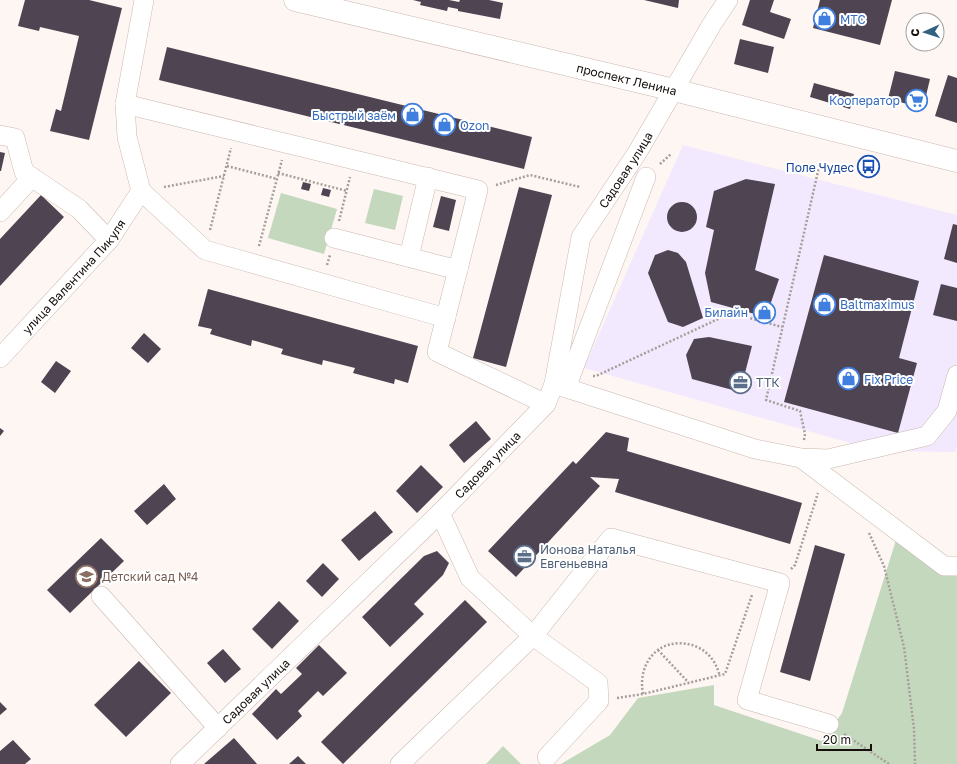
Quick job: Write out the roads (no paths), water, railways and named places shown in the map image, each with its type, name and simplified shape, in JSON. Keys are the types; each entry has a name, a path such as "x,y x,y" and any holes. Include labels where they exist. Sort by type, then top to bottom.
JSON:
{"main road":[{"name":"проспект Ленина","path":"295,0 319,3 957,161"}],"street":[{"path":"144,0 125,104 127,137 142,191 205,250 446,318"},
{"name":"Садовая улица","path":"180,764 440,513 546,404 560,386 581,237 637,153 712,24 728,0"},
{"path":"125,104 478,190 437,352 546,404"},
{"path":"0,135 15,138 28,175 79,209 109,240"},
{"path":"0,192 28,175"},
{"path":"0,212 28,175"},
{"path":"646,177 560,386 755,449 801,458 828,459 927,436 947,411 957,375"},
{"path":"409,257 428,178"},
{"name":"улица Валентина Пикуля","path":"0,358 109,240 142,191"},
{"path":"334,238 458,270"},
{"path":"801,458 944,566 957,566"},
{"path":"440,513 470,578 533,636 598,683 598,701 547,757"},
{"path":"400,764 533,636 611,538 780,583 747,700 829,724"},
{"path":"102,596 218,728"}],"place":[{"name":"МТС","path":"825,19"},
{"name":"Кооператор","path":"916,100"},
{"name":"Быстрый заём","path":"412,115"},
{"name":"Ozon","path":"445,125"},
{"name":"Поле Чудес","path":"869,167"},
{"name":"Baltmaximus","path":"824,304"},
{"name":"Билайн","path":"764,312"},
{"name":"Fix Price","path":"848,379"},
{"name":"ТТК","path":"740,382"},
{"name":"Ионова Наталья Евгеньевна","path":"525,556"},
{"name":"Детский сад №4","path":"86,576"}]}
